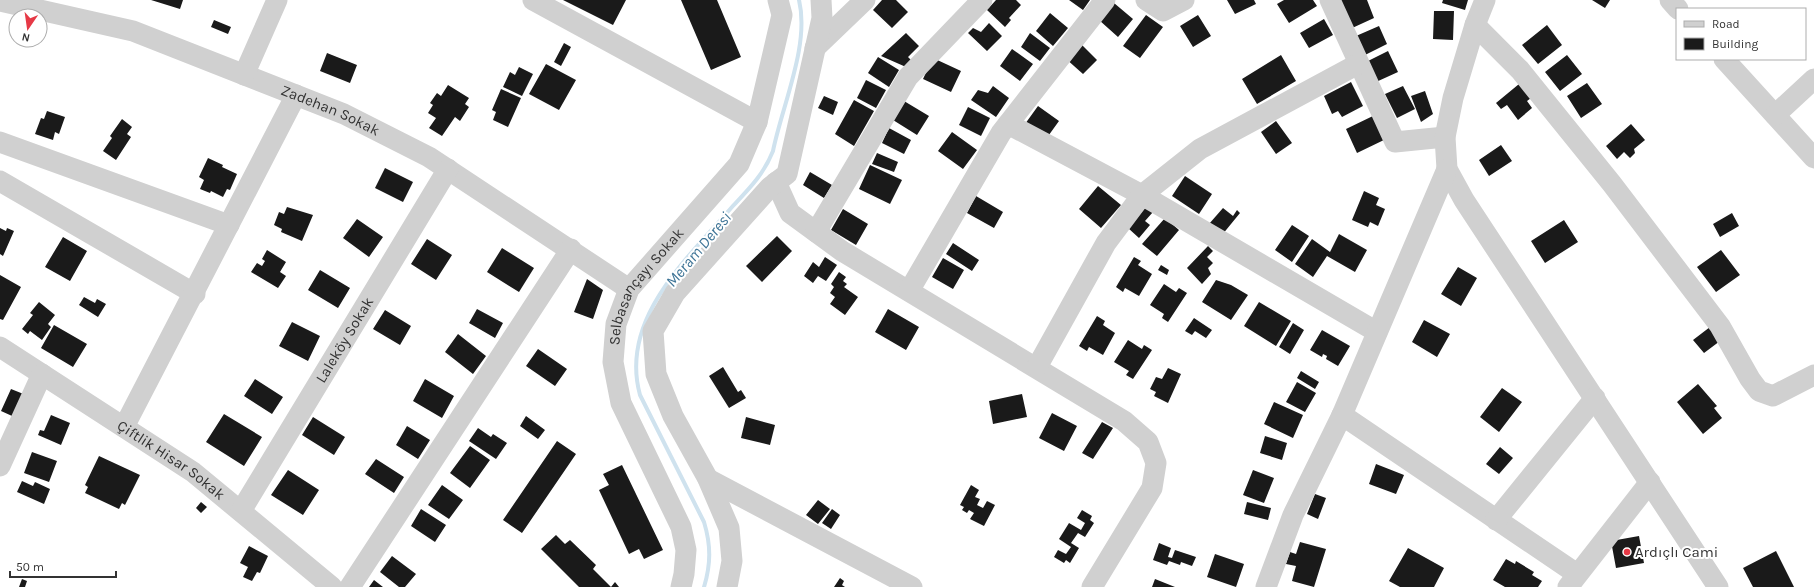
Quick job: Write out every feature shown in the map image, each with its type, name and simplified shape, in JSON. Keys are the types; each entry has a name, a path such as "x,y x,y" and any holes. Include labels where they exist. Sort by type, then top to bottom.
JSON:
{"street":[{"path":"244,74 277,0"},
{"path":"533,0 757,122"},
{"name":"Selbasançayı Sokak","path":"680,587 684,574 686,550 681,527 621,403 613,362 616,324 629,288 739,164 757,122 782,15 778,0"},
{"path":"726,587 732,561 729,528 708,479 673,416 656,374 653,331 675,293 770,187 787,174 822,18 821,0"},
{"path":"815,48 865,0"},
{"path":"816,232 908,77 982,0"},
{"path":"909,291 1002,132 1105,0"},
{"path":"1146,0 1163,11 1184,0"},
{"path":"1330,0 1395,142 1445,137"},
{"path":"1485,0 1475,25 1453,98 1445,137 1447,169 1464,200 1718,587"},
{"path":"1670,0 1677,8"},
{"name":"Zadehan Sokak","path":"2,7 133,31 344,114 429,157 629,288"},
{"path":"1475,25 1520,70 1612,184 1720,326 1750,380 1759,391 1773,396 1814,376"},
{"path":"1725,60 1814,158"},
{"path":"1037,367 1106,243 1142,195 1200,150 1358,64"},
{"path":"1775,115 1814,78"},
{"path":"124,427 195,294 296,95"},
{"path":"1008,124 1142,195 1377,332"},
{"path":"0,142 230,225"},
{"name":"Laleköy Sokak","path":"241,511 448,169"},
{"path":"1266,587 1293,515 1342,415 1447,169"},
{"path":"0,181 195,294"},
{"path":"776,182 790,213 842,251 1037,367 1124,421 1148,442 1156,463 1152,488 1092,587"},
{"path":"350,587 571,249"},
{"name":"Çiftlik Hisar Sokak","path":"0,347 193,472 332,587"},
{"path":"0,466 42,374"},
{"path":"1496,520 1595,398"},
{"path":"1342,415 1496,520 1573,580 1650,482"},
{"path":"708,479 912,587"}],"building":[{"path":"151,0 183,0 180,9"},
{"path":"563,0 626,0 613,25"},
{"path":"681,0 717,0 741,57 711,70"},
{"path":"882,0 896,0 908,12 892,28 873,10"},
{"path":"996,0 1016,0 1021,5 1009,18 1011,20 1005,27 987,10"},
{"path":"1069,0 1090,0 1083,10"},
{"path":"1227,0 1254,0 1256,4 1235,14"},
{"path":"1284,0 1313,0 1317,6 1289,23 1277,4"},
{"path":"1338,0 1367,0 1374,18 1350,29"},
{"path":"1443,0 1468,0 1465,10 1442,3"},
{"path":"1592,0 1610,0 1605,8"},
{"path":"1114,3 1133,19 1118,37 1099,20"},
{"path":"1434,11 1454,11 1453,40 1433,39"},
{"path":"1050,13 1068,28 1053,46 1036,31"},
{"path":"1146,15 1163,27 1140,58 1123,46"},
{"path":"1198,15 1211,36 1193,47 1180,26"},
{"path":"1324,19 1333,35 1309,48 1300,33"},
{"path":"214,20 231,27 228,34 211,27"},
{"path":"989,23 1002,36 987,51 968,33 973,28 981,32"},
{"path":"1547,25 1562,45 1538,64 1522,45"},
{"path":"1379,26 1387,44 1365,55 1356,36"},
{"path":"906,33 919,46 908,57 912,61 906,67 881,56"},
{"path":"1030,33 1050,48 1040,61 1021,47"},
{"path":"564,43 571,47 561,66 554,62"},
{"path":"1080,43 1097,60 1083,74 1065,58"},
{"path":"1012,49 1033,64 1020,81 1000,66"},
{"path":"1388,51 1398,72 1376,82 1366,62"},
{"path":"327,53 357,65 350,83 320,71"},
{"path":"1281,55 1296,81 1257,104 1242,79"},
{"path":"1567,55 1582,74 1560,91 1545,72"},
{"path":"878,57 899,70 889,87 868,73"},
{"path":"933,58 961,71 951,92 923,79"},
{"path":"546,64 576,80 559,110 529,94"},
{"path":"519,67 533,74 522,96 503,87 510,72 515,75"},
{"path":"866,80 886,90 876,108 857,98"},
{"path":"1351,82 1363,106 1342,117 1338,111 1332,114 1324,96"},
{"path":"1587,83 1602,104 1581,118 1567,96"},
{"path":"1519,84 1531,98 1527,101 1532,108 1518,120 1507,105 1501,109 1496,103"},
{"path":"448,85 469,98 465,104 469,107 460,121 455,117 442,136 429,128 436,118 428,113 433,105 430,103 437,93 441,96"},
{"path":"993,86 1009,98 996,117 971,100 978,90 988,93"},
{"path":"1403,86 1415,109 1397,118 1385,94"},
{"path":"501,89 521,98 508,127 493,120 496,112 492,110"},
{"path":"1425,91 1433,114 1421,122 1411,96"},
{"path":"824,96 838,102 833,115 818,108"},
{"path":"854,100 874,111 854,146 835,134"},
{"path":"904,101 929,116 917,135 893,120"},
{"path":"1038,106 1059,121 1046,139 1025,124"},
{"path":"968,107 990,118 981,136 959,125"},
{"path":"47,111 65,117 59,134 55,132 53,140 35,134 41,118 44,119"},
{"path":"1375,115 1386,139 1357,153 1346,129"},
{"path":"122,119 132,127 127,134 131,137 116,160 103,151 112,138 110,136"},
{"path":"1276,121 1292,143 1276,154 1261,132"},
{"path":"1631,124 1645,140 1634,149 1635,153 1630,158 1624,152 1617,159 1606,146"},
{"path":"889,128 911,140 904,154 882,143"},
{"path":"952,132 977,150 963,169 938,151"},
{"path":"1501,145 1512,161 1489,176 1479,160"},
{"path":"877,153 898,162 894,172 872,164"},
{"path":"208,158 237,174 230,190 227,189 223,197 211,191 210,193 200,189 204,180 199,177"},
{"path":"870,165 902,180 890,204 859,189"},
{"path":"385,168 413,182 403,202 375,188"},
{"path":"810,172 832,185 824,198 803,185"},
{"path":"1185,176 1212,194 1199,214 1172,196"},
{"path":"1098,186 1121,205 1101,228 1079,209"},
{"path":"1364,191 1379,198 1376,205 1385,209 1378,226 1370,222 1368,227 1352,220"},
{"path":"976,196 1003,212 994,228 967,213"},
{"path":"287,207 313,215 302,241 281,232 282,229 274,225 279,212 284,214"},
{"path":"1145,208 1153,212 1145,221 1150,225 1139,238 1128,228"},
{"path":"1223,208 1233,216 1237,210 1240,213 1222,235 1209,224"},
{"path":"843,209 868,224 856,245 831,230"},
{"path":"1732,213 1739,226 1720,237 1713,224"},
{"path":"1165,218 1179,230 1157,256 1142,244"},
{"path":"357,219 383,237 369,257 343,238"},
{"path":"1564,220 1578,242 1545,263 1531,241"},
{"path":"1292,225 1309,236 1292,262 1275,250"},
{"path":"0,228 6,231 7,228 14,231 3,256 0,254"},
{"path":"1339,234 1367,250 1355,272 1327,256 1313,277 1295,264 1312,239 1330,252"},
{"path":"777,236 792,251 762,282 746,266"},
{"path":"63,237 87,251 70,281 45,267"},
{"path":"427,239 452,255 436,280 411,264"},
{"path":"953,243 979,260 972,271 946,254"},
{"path":"1208,246 1213,251 1207,257 1213,263 1208,268 1211,274 1202,284 1187,268"},
{"path":"502,248 534,268 519,292 487,272"},
{"path":"267,250 286,262 280,272 286,276 278,288 251,272 257,263 262,266 265,261 262,259"},
{"path":"1721,250 1740,275 1716,292 1697,267"},
{"path":"825,257 837,265 826,281 818,276 813,283 804,276 813,262 819,267"},
{"path":"1134,257 1141,261 1138,265 1152,274 1139,296 1125,288 1123,292 1116,287"},
{"path":"943,258 964,270 953,289 932,277"},
{"path":"1161,265 1169,270 1167,275 1158,270"},
{"path":"1458,267 1477,278 1461,306 1441,294"},
{"path":"320,270 350,288 338,308 308,290"},
{"path":"839,272 846,277 843,281 847,284 844,287 858,297 845,315 830,304 835,297 830,293 834,287 831,284"},
{"path":"0,275 21,287 3,320 0,319"},
{"path":"587,279 603,290 593,319 574,312"},
{"path":"1216,280 1231,285 1248,295 1231,320 1202,302"},
{"path":"1164,284 1176,292 1179,288 1187,293 1168,322 1162,318 1164,314 1150,305"},
{"path":"84,297 95,303 97,299 106,304 98,317 79,305"},
{"path":"39,302 55,315 48,324 51,327 42,340 30,331 28,334 22,329 33,315 30,313"},
{"path":"1259,302 1291,321 1276,346 1244,326"},
{"path":"477,309 503,323 495,338 469,323"},
{"path":"888,309 919,327 906,350 875,332"},
{"path":"385,310 411,326 400,345 373,329"},
{"path":"1097,316 1105,321 1103,325 1115,333 1103,355 1089,347 1087,351 1079,346"},
{"path":"1194,318 1212,330 1206,338 1195,331 1192,335 1185,331"},
{"path":"1424,320 1450,334 1437,357 1412,342"},
{"path":"292,322 320,336 308,361 279,346"},
{"path":"1293,323 1304,330 1290,354 1279,347"},
{"path":"54,325 87,344 73,367 41,348"},
{"path":"1710,327 1720,341 1704,353 1693,340"},
{"path":"1322,330 1350,346 1338,366 1326,359 1327,356 1323,354 1322,357 1310,350"},
{"path":"458,334 486,356 473,374 445,352"},
{"path":"1128,340 1142,349 1144,345 1152,350 1133,379 1126,375 1129,371 1114,362"},
{"path":"538,349 567,369 555,386 526,366"},
{"path":"723,367 738,392 741,390 746,398 729,408 709,376"},
{"path":"1168,368 1181,374 1168,403 1154,396 1156,392 1150,389 1156,377 1162,379"},
{"path":"1301,371 1319,382 1315,389 1297,378"},
{"path":"255,379 283,397 272,414 244,396"},
{"path":"425,379 454,396 442,418 413,401"},
{"path":"1297,382 1316,393 1305,412 1286,402"},
{"path":"1698,384 1717,406 1714,408 1722,418 1703,434 1677,402"},
{"path":"1502,388 1522,402 1499,432 1480,417"},
{"path":"11,389 31,397 21,420 1,411"},
{"path":"1022,394 1027,417 993,424 989,401"},
{"path":"1274,402 1303,415 1293,438 1264,424"},
{"path":"1052,413 1077,426 1064,451 1039,438"},
{"path":"224,414 262,437 244,466 206,442"},
{"path":"51,415 70,423 61,445 38,435 40,430 44,431"},
{"path":"526,416 545,430 538,439 520,426"},
{"path":"313,417 345,437 334,455 302,435"},
{"path":"746,417 775,425 770,445 741,438"},
{"path":"1102,422 1113,428 1093,459 1082,453"},
{"path":"407,426 430,440 418,459 396,445"},
{"path":"478,428 491,437 493,434 507,443 496,459 469,441"},
{"path":"1265,436 1287,443 1282,460 1260,453"},
{"path":"557,441 576,454 522,533 503,520"},
{"path":"470,446 490,460 470,488 450,473"},
{"path":"1500,447 1513,458 1499,474 1486,464"},
{"path":"32,452 57,461 49,482 24,473"},
{"path":"99,456 140,475 125,505 122,503 119,509 85,493 88,487 85,485"},
{"path":"376,459 404,477 394,493 365,474"},
{"path":"1376,464 1404,475 1396,494 1369,484"},
{"path":"622,465 663,550 644,559 639,549 629,554 599,490 609,485 603,474"},
{"path":"288,470 319,490 303,515 271,495"},
{"path":"1253,470 1274,478 1264,503 1243,495"},
{"path":"22,481 33,486 35,482 50,489 44,504 17,492"},
{"path":"442,485 463,500 449,519 428,505"},
{"path":"971,485 979,490 975,497 980,499 977,505 983,508 987,501 995,505 984,526 970,519 974,513 969,510 967,513 962,510 964,507 960,505"},
{"path":"1315,494 1326,498 1318,519 1307,514"},
{"path":"818,500 830,509 818,524 806,515"},
{"path":"201,502 207,507 201,513 196,508"},
{"path":"1247,502 1271,508 1268,520 1244,514"},
{"path":"421,509 446,525 435,542 411,526"},
{"path":"832,509 840,515 831,529 822,523"},
{"path":"1082,510 1092,516 1090,520 1094,523 1085,537 1078,533 1071,543 1079,548 1070,563 1066,560 1064,563 1054,557 1058,550 1066,554 1071,547 1059,539 1069,523 1081,530 1085,523 1077,518"},
{"path":"556,535 565,544 570,540 596,565 593,569 611,587 579,587 541,549"},
{"name":"Ardıçlı Cami","path":"1639,536 1644,563 1616,568 1611,541"},
{"path":"1300,542 1326,549 1314,587 1292,581 1296,566 1286,564 1290,552 1296,554"},
{"path":"1159,543 1171,548 1168,557 1172,558 1175,550 1196,557 1192,566 1181,562 1180,565 1169,561 1167,565 1153,560"},
{"path":"249,546 268,556 260,573 257,572 252,581 243,577 248,567 240,563"},
{"path":"1408,548 1444,568 1434,587 1400,587 1389,581"},
{"path":"1776,551 1794,587 1753,587 1743,568"},
{"path":"1215,554 1244,564 1236,587 1207,577"},
{"path":"392,556 416,574 405,587 399,587 380,572"},
{"path":"1506,559 1515,564 1516,561 1534,572 1532,575 1542,581 1538,587 1505,587 1493,580"},
{"path":"840,578 844,581 842,585 845,587 834,587"},
{"path":"22,579 27,581 25,587 19,587"},
{"path":"1155,579 1175,587 1152,587"},
{"path":"374,580 383,587 369,587"},
{"path":"615,582 619,587 611,587"}],"waterway":[{"name":"Meram Deresi","path":"704,587 709,562 709,547 704,522 640,395 636,367 639,341 648,316 661,292 678,269 756,181 773,151 794,76 798,56 801,36 799,0"}],"place":[{"name":"Ardıçlı Cami","path":"1627,552"}]}
